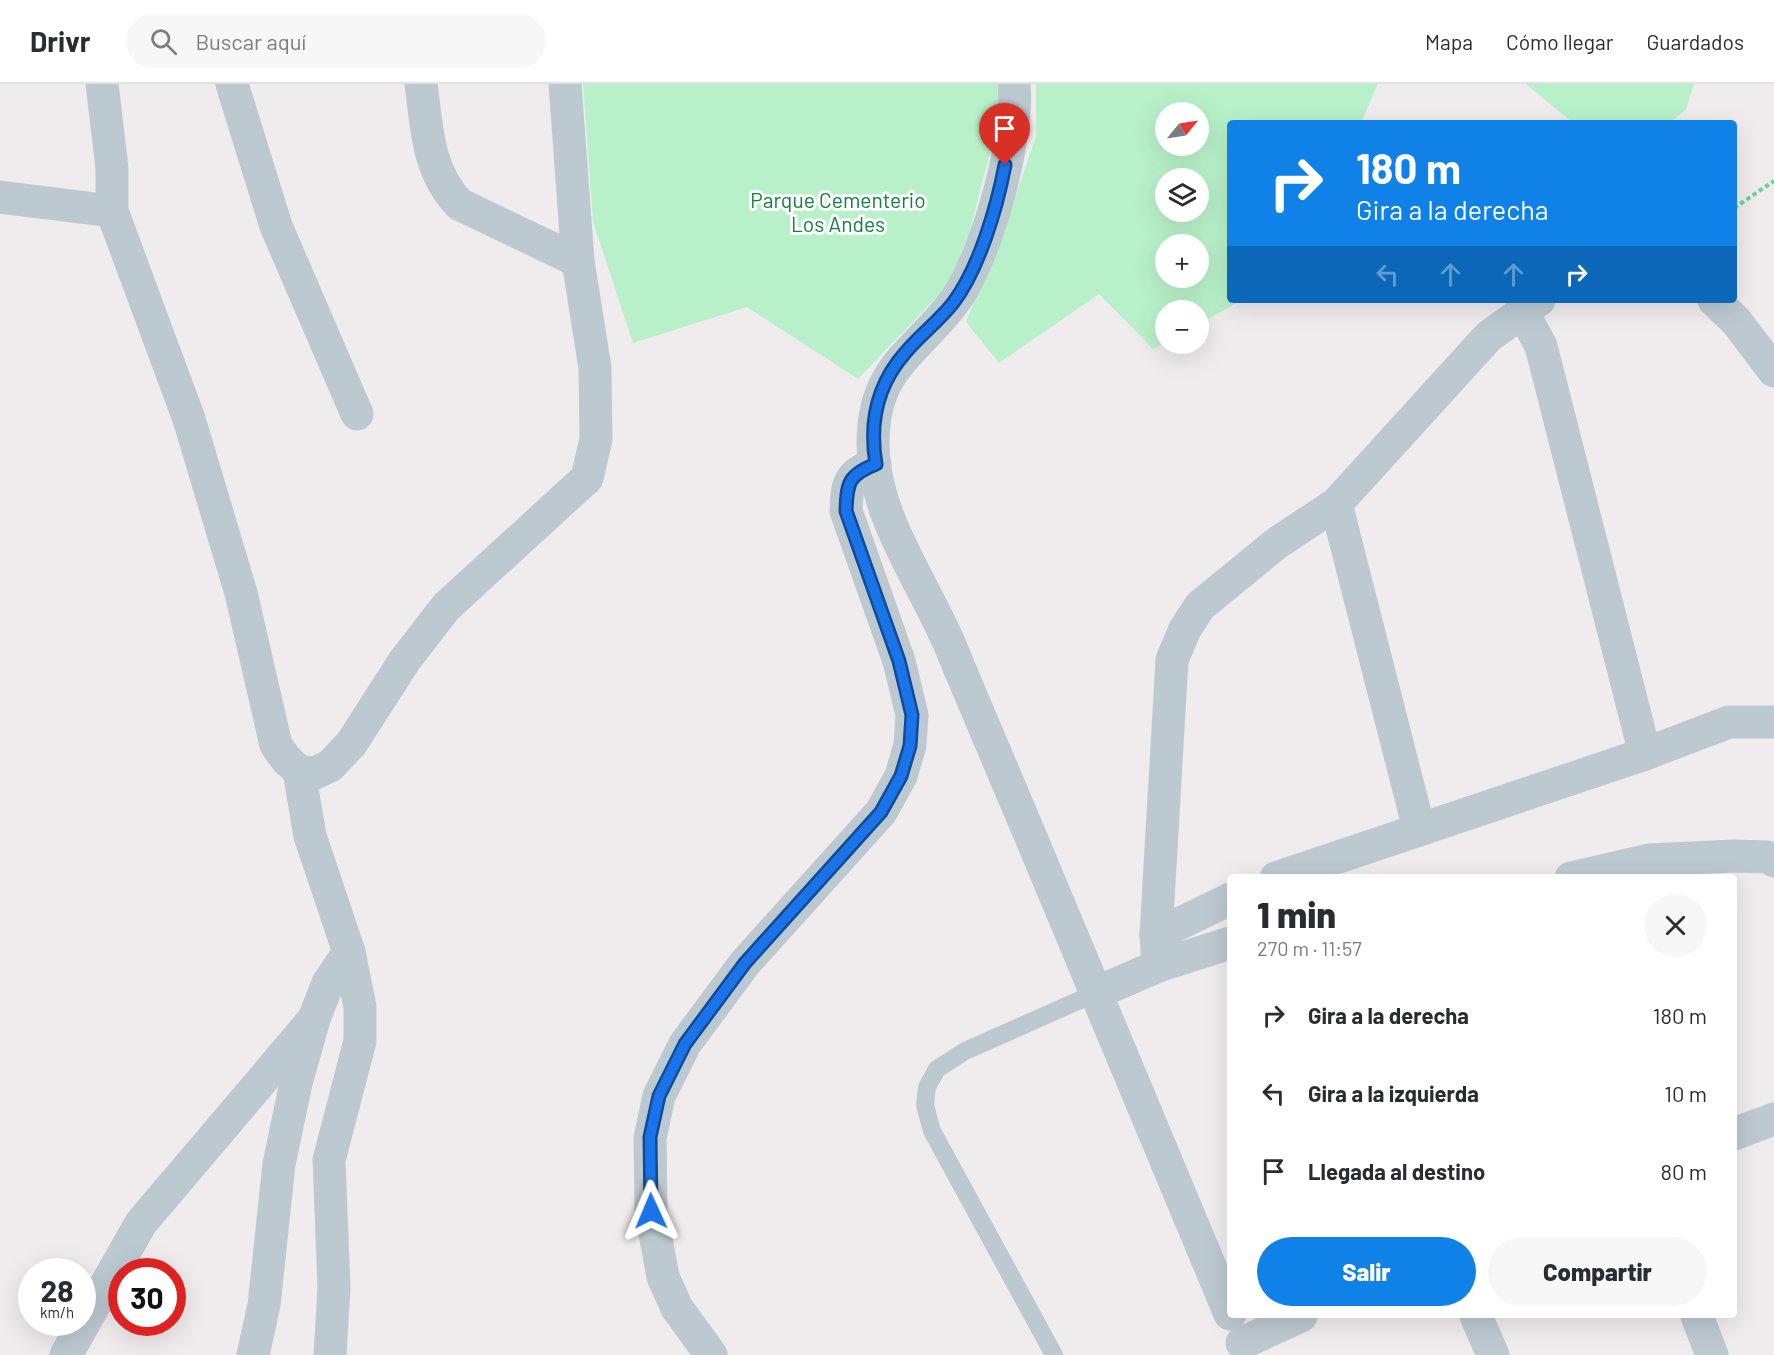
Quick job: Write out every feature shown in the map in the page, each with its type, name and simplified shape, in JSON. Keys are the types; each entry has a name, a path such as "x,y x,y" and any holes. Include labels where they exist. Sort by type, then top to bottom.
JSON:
{"street":[{"path":"102,84 112,168 112,211 189,419 241,593 276,745 299,771 310,836 350,952 360,1007 360,1041 329,1160 334,1288 330,1355"},
{"path":"232,84 276,226 357,414"},
{"path":"421,84 431,160 448,193 459,204 578,261"},
{"path":"299,771 315,772 330,766 351,744 405,660 446,607 587,478 596,439 595,368 578,261 565,84"},
{"path":"1014,84 1016,104 1001,185 985,236 968,277 954,302 903,355 876,401 872,445 881,501 943,629 1227,1306"},
{"path":"0,197 112,211"},
{"path":"1717,303 1736,321 1774,371"},
{"path":"1157,951 1172,660 1185,629 1200,606 1230,580 1277,543 1336,504 1458,367 1488,337 1530,305 1645,753"},
{"path":"711,1355 677,1308 663,1277 651,1211 650,1137 659,1096 685,1044 745,963 881,812 901,776 910,746 912,715 899,661 846,511 847,485 859,471 876,464"},
{"path":"1336,504 1419,829"},
{"path":"1288,874 1645,753 1729,722 1774,722"},
{"path":"1588,874 1649,860 1734,856 1767,857 1774,861"},
{"path":"1096,993 1227,901"},
{"path":"1157,951 1227,943"},
{"path":"253,1355 264,1305 279,1164 314,1019 328,983 350,952"},
{"path":"66,1355 141,1223 314,1019"},
{"path":"1737,1133 1774,1119"},
{"path":"1232,1318 1238,1332 1293,1318"},
{"path":"1477,1318 1493,1355"},
{"path":"1698,1318 1712,1355"}],"lane":[{"path":"1054,1355 932,1131 925,1105 927,1087 937,1069 965,1051 1096,993"}],"path":[{"path":"1737,206 1774,181"}],"green space":[{"name":"Parque Cementerio Los Andes","path":"583,84 997,84 1000,113 969,234 949,284 858,379 747,307 633,343 593,222"},
{"path":"1036,84 1378,84 1362,120 1227,120 1227,303 1237,303 1209,318 1209,300 1155,300 1155,348 1153,349 1099,294 999,363 966,322 1014,201 1036,136"},
{"path":"1526,84 1694,84 1686,110 1673,120 1569,120"}],"route":[{"path":"651,1211 650,1137 659,1096 685,1044 745,963 881,812 901,776 910,746 912,715 899,661 846,511 847,485 859,471 876,464 872,445 876,401 903,355 954,302 968,277 985,236 1005,165"}]}
